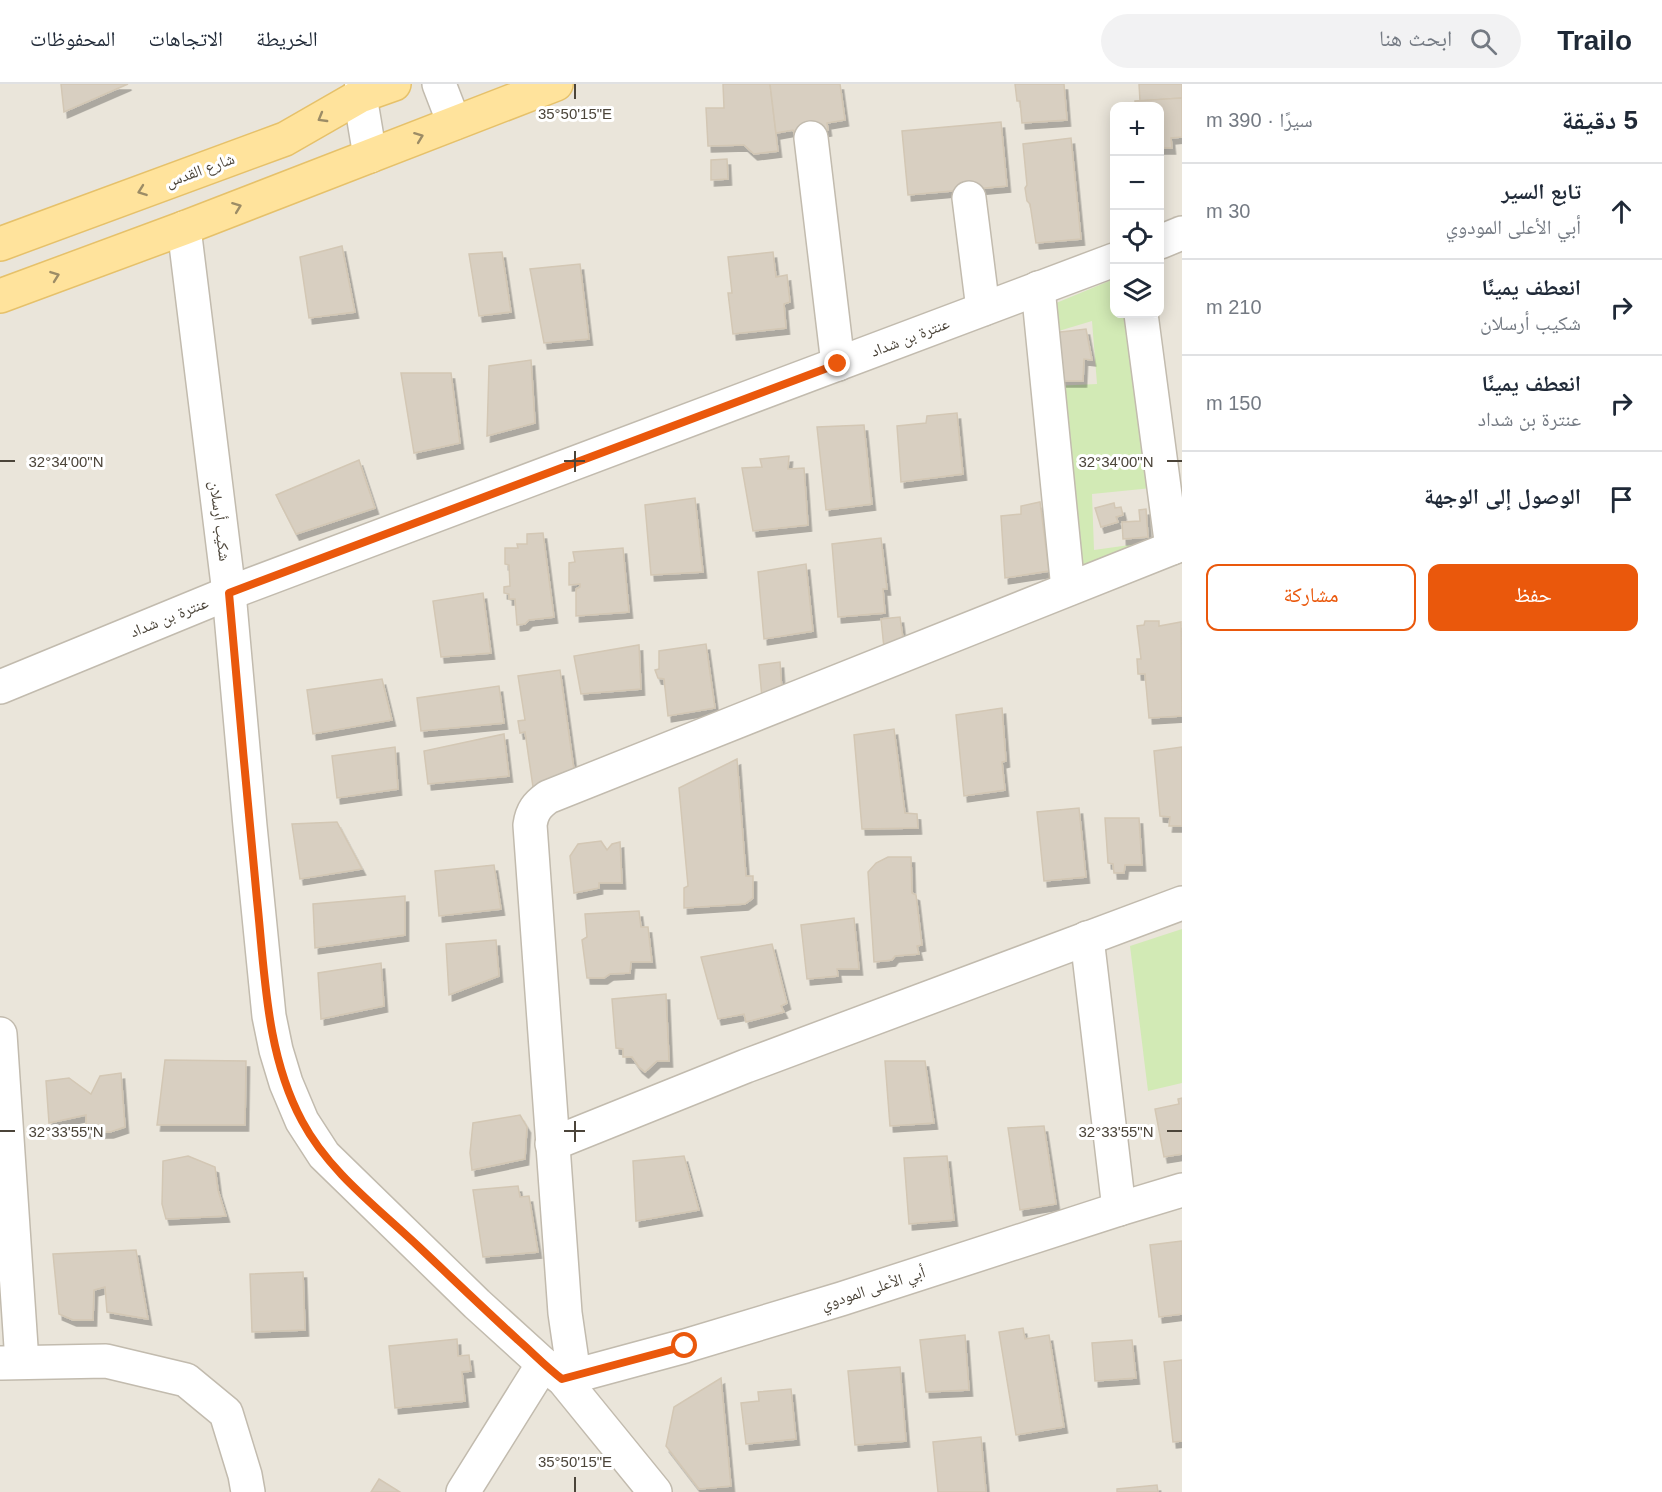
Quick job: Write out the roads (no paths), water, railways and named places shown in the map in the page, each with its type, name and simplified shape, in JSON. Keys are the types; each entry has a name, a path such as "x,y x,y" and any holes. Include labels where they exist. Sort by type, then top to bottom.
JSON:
{"main road":[{"name":"شارع القدس","path":"0,244 285,139 361,90 394,84"},
{"path":"0,296 184,228 556,84"}],"street":[{"path":"439,84 454,123"},
{"path":"361,90 370,156"},
{"path":"811,138 838,364"},
{"path":"969,198 982,309"},
{"name":"شكيب أرسلان","path":"184,228 229,593 268,1005 276,1050 286,1083 302,1121 324,1155 477,1304 560,1373 655,1492"},
{"path":"1164,240 1182,233"},
{"name":"عنترة بن شداد","path":"0,687 229,593 1110,261"},
{"path":"1038,288 1068,589"},
{"path":"463,1492 560,1373 565,1313 530,825 537,805 548,797 1177,546 1142,318"},
{"path":"552,1144 746,1066 1182,903"},
{"path":"1087,938 1119,1209"},
{"path":"0,1034 11,1363 106,1361 186,1380 226,1413 248,1492"},
{"name":"أبي الأعلى المودوي","path":"560,1373 685,1346 841,1299 1182,1190"}]}
